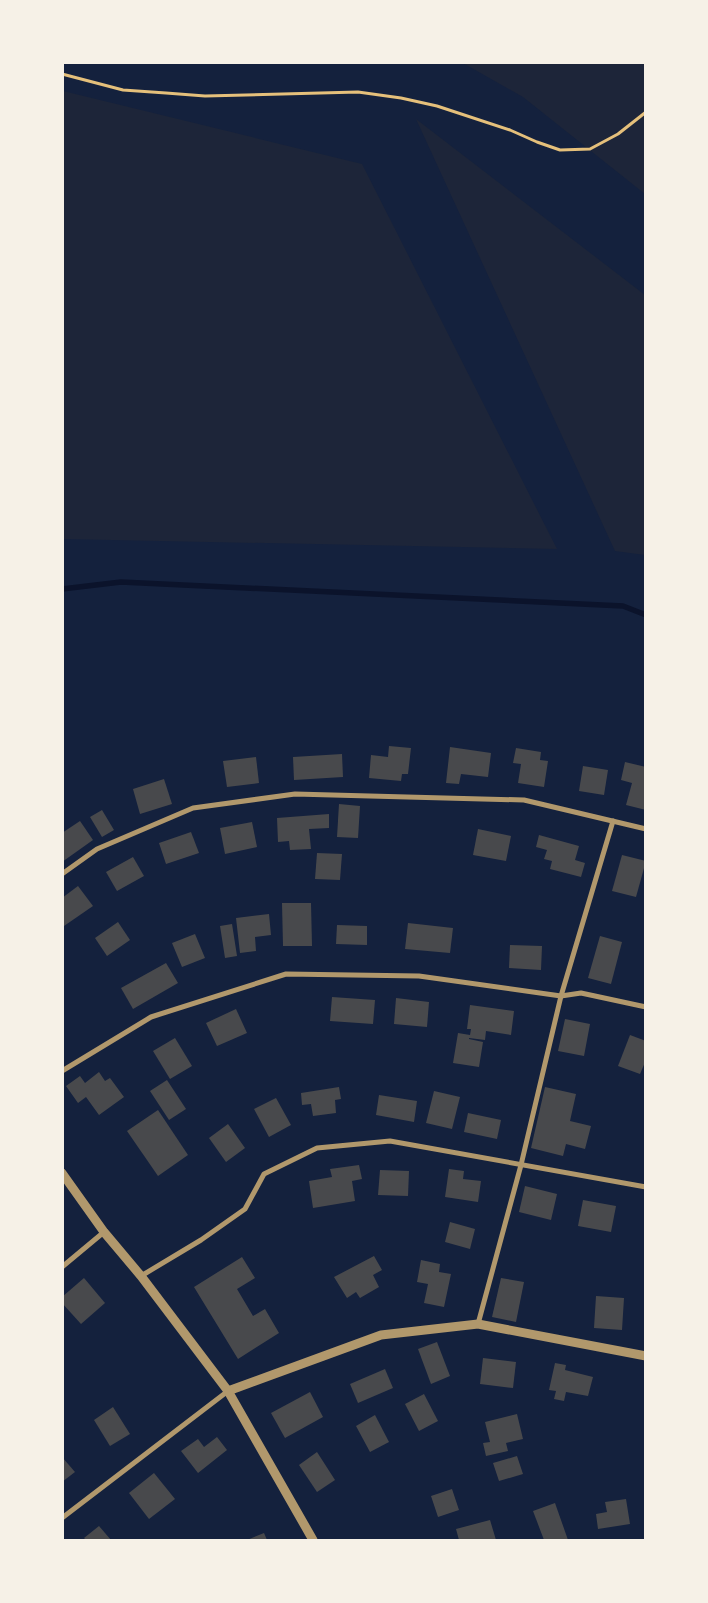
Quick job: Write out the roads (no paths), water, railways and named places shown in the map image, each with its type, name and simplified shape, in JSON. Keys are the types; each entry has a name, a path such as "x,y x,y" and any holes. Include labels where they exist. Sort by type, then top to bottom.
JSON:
{"street":[{"path":"62,874 97,849 193,808 295,794 524,800 646,829"},
{"path":"478,1324 521,1165 561,996 614,821"},
{"path":"62,1071 151,1017 286,974 419,976 561,996 581,993 646,1007"},
{"path":"141,1276 201,1240 245,1209 264,1174 317,1148 390,1141 646,1187"},
{"path":"62,1173 104,1232 141,1276 228,1391 313,1540"},
{"path":"62,1267 104,1232"},
{"path":"62,1518 228,1391 381,1335 478,1324 646,1356"}],"waterway":[{"path":"62,589 121,582 623,606 646,615"}]}
